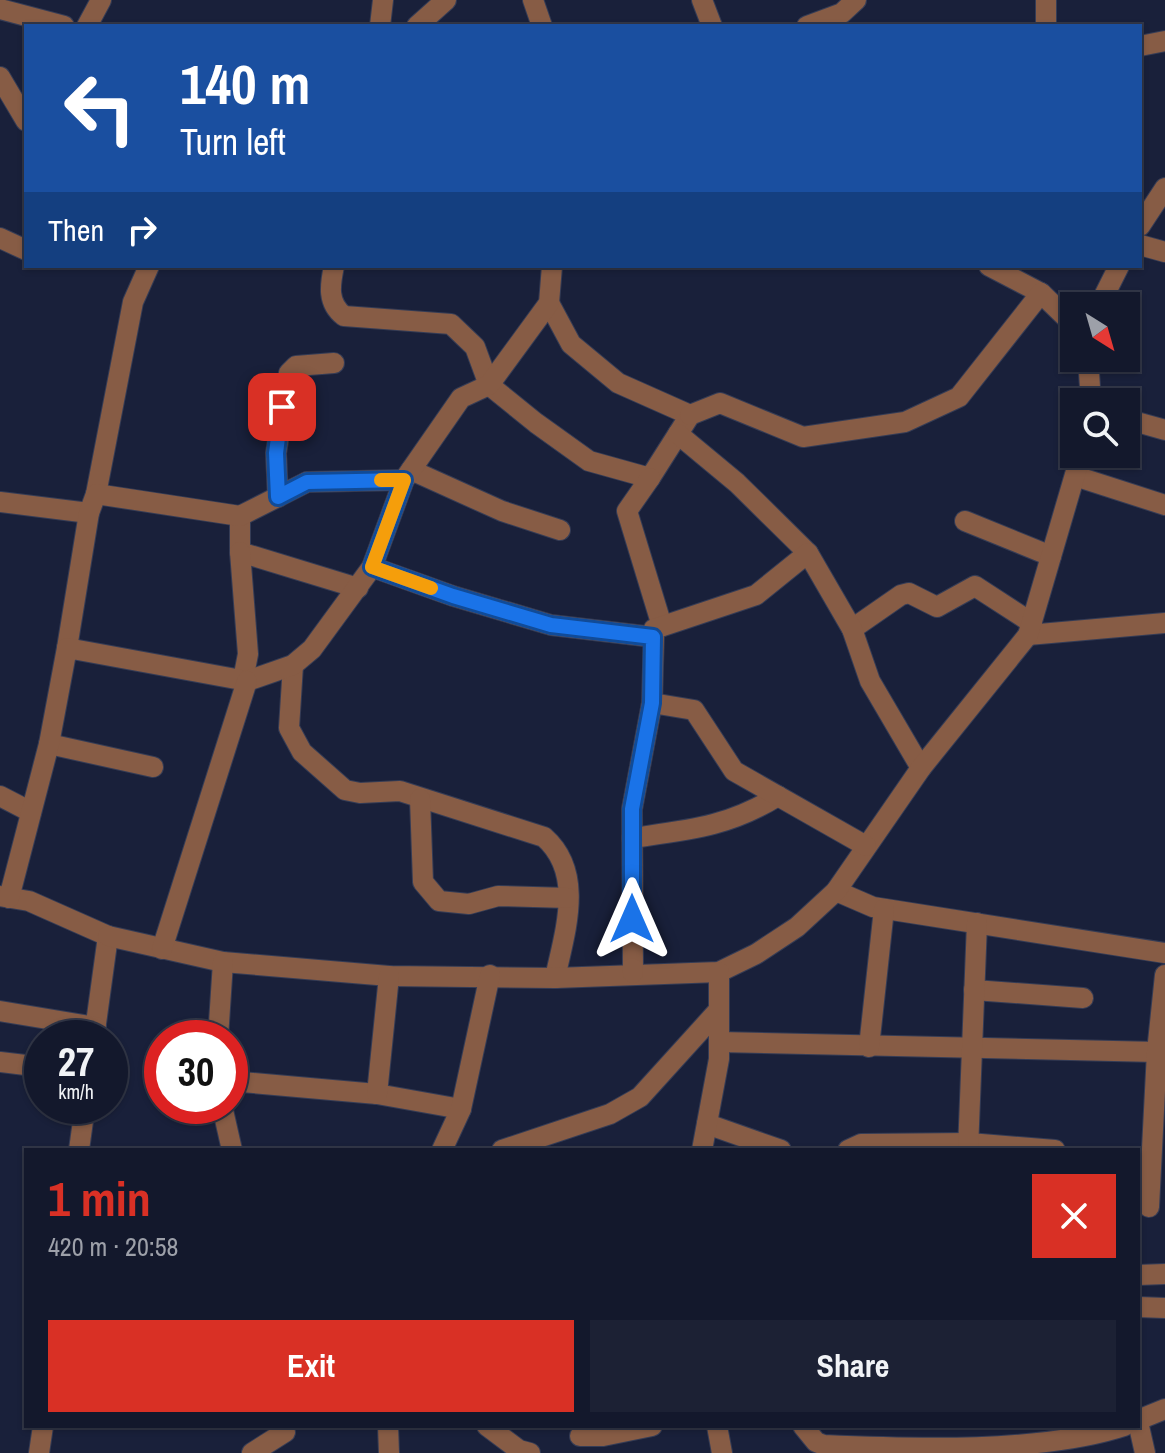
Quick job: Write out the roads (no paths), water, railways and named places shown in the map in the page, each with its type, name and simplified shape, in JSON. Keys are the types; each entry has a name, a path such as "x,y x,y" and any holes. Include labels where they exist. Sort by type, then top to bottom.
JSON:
{"street":[{"path":"88,24 101,0"},
{"path":"380,24 383,0"},
{"path":"419,24 446,0"},
{"path":"533,0 541,24"},
{"path":"702,0 711,24"},
{"path":"812,24 842,13 856,0"},
{"path":"1046,0 1046,24"},
{"path":"0,9 56,24"},
{"path":"1142,46 1165,41"},
{"path":"0,77 24,118"},
{"path":"1152,217 1165,188"},
{"path":"0,238 24,249"},
{"path":"1142,246 1165,252"},
{"path":"148,268 133,302 96,494 89,513 49,744 4,897 29,901 108,936 162,949 223,962 389,976 555,978 719,972 756,954 797,927 836,891 921,768 1030,629 1077,468"},
{"path":"334,268 332,299 335,309 344,316 451,324 475,347 489,385 589,461 650,478"},
{"path":"67,648 245,680 293,665 312,649 372,567 408,475 461,398 489,385 549,303 552,268"},
{"path":"997,268 1022,274 1060,311"},
{"path":"1106,292 1118,268"},
{"path":"633,973 632,809 652,703 658,632 627,511 690,415 720,403 803,437 905,422 959,397 1041,293"},
{"path":"549,303 571,344 618,383 690,415"},
{"path":"278,497 276,453 289,373 296,366 334,363"},
{"path":"1140,423 1165,430"},
{"path":"678,434 737,483 808,553 852,629 870,681 921,768"},
{"path":"96,494 240,516 307,482 408,475 560,530"},
{"path":"1075,476 1165,505"},
{"path":"0,502 89,513"},
{"path":"162,949 245,680 248,654 240,516"},
{"path":"965,521 1051,556"},
{"path":"240,552 358,588"},
{"path":"372,567 453,596 551,625 658,632 756,595 808,553"},
{"path":"852,629 901,595 909,593 937,607 975,586 1030,629 1165,623"},
{"path":"293,665 289,728 302,752 345,790 360,793 400,791 544,837 559,851 567,867 568,898 555,978"},
{"path":"652,703 694,710 734,771 866,846"},
{"path":"49,744 153,767"},
{"path":"0,796 31,812"},
{"path":"632,838 714,827 737,819 778,796"},
{"path":"420,799 423,882 439,901 469,904 498,896 568,898"},
{"path":"836,891 884,909 1165,953"},
{"path":"869,1047 884,909"},
{"path":"968,1147 977,923"},
{"path":"97,1020 108,936"},
{"path":"219,1020 223,962"},
{"path":"702,1148 719,1042 719,972"},
{"path":"443,1148 461,1109 490,975"},
{"path":"1151,1207 1157,1052 1163,1020 1165,975"},
{"path":"377,1094 389,976"},
{"path":"974,990 1083,998"},
{"path":"0,1011 41,1020"},
{"path":"508,1148 598,1119 640,1097 717,1012"},
{"path":"719,1042 1157,1052"},
{"path":"0,1062 24,1065"},
{"path":"248,1083 377,1094 461,1109"},
{"path":"79,1148 83,1124"},
{"path":"226,1124 232,1148"},
{"path":"707,1124 756,1146"},
{"path":"852,1148 861,1144 997,1148"},
{"path":"1140,1275 1165,1274"},
{"path":"1140,1307 1165,1308"},
{"path":"1140,1420 1165,1409"},
{"path":"39,1453 43,1428"},
{"path":"388,1428 389,1453"},
{"path":"490,1428 519,1450 530,1453"},
{"path":"579,1438 642,1428"},
{"path":"717,1428 722,1453"},
{"path":"934,1448 936,1428"},
{"path":"811,1440 1024,1451 1060,1434 1108,1428"},
{"path":"1140,1428 1145,1453"},
{"path":"252,1453 285,1437"}]}
